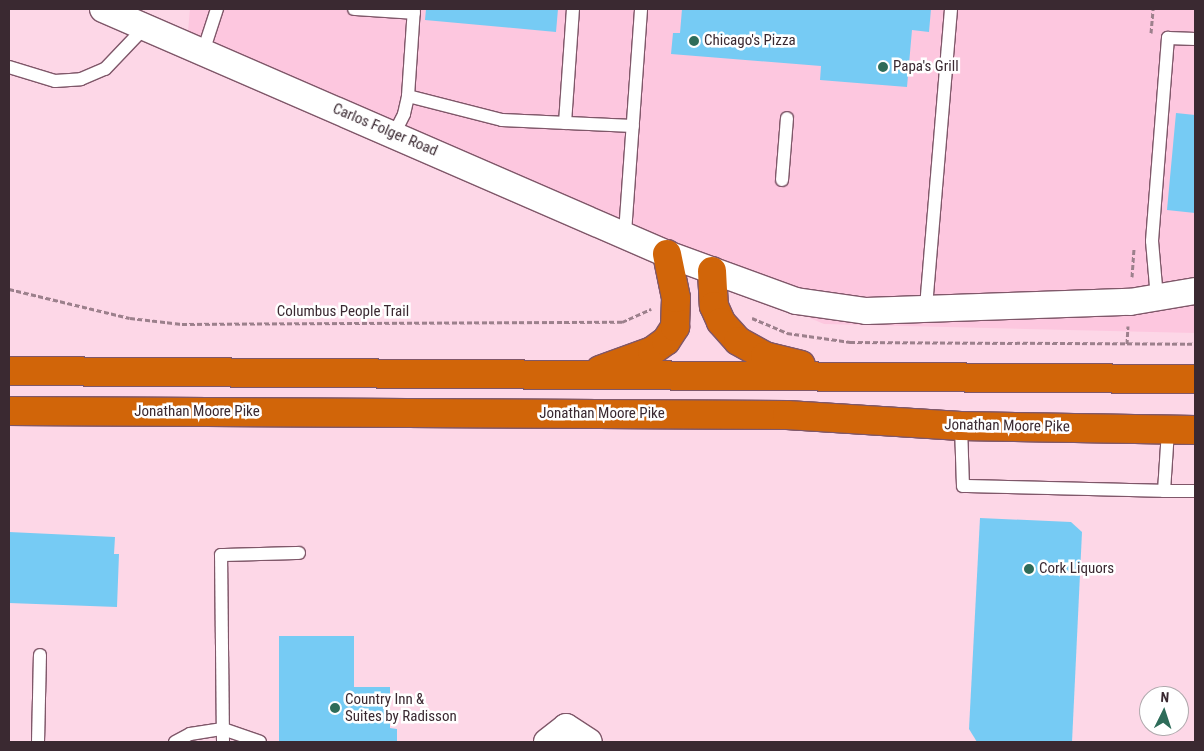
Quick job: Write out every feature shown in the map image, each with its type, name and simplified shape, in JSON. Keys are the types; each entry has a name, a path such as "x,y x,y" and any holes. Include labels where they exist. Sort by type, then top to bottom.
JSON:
{"highway":[{"path":"580,377 652,351 666,341 675,327 676,298 667,254"},
{"path":"712,271 714,306 721,322 738,341 765,356 842,374"},
{"path":"9,371 580,377 842,374 1195,379"},
{"name":"Jonathan Moore Pike","path":"9,411 787,415 961,426 1195,430"}],"street":[{"name":"Carlos Folger Road","path":"103,9 625,233 667,254 796,301 866,311 926,307 1130,302 1195,291"},
{"path":"546,742 566,727 589,742"}],"lane":[{"path":"203,52 217,9"},
{"path":"354,9 414,11 408,96 404,114 394,134"},
{"path":"565,123 573,9"},
{"path":"625,233 641,9"},
{"path":"926,307 951,9"},
{"path":"9,67 55,81 81,79 105,69 145,27"},
{"path":"1157,298 1152,241 1168,38 1195,39"},
{"path":"408,96 502,120 633,126"},
{"path":"782,180 787,118"},
{"path":"961,426 963,486 1195,491"},
{"path":"1164,491 1168,430"},
{"path":"223,742 221,555 299,553"},
{"path":"38,742 40,654"},
{"path":"175,742 190,734 223,729 260,742"}],"path":[{"name":"Columbus People Trail","path":"9,289 130,318 182,324 622,322 676,298"},
{"path":"1128,344 1195,344"}],"shaded area":[{"path":"190,9 1195,9 1195,333 824,324 186,54"}],"building":[{"path":"426,9 558,9 556,32 425,20"},
{"path":"682,9 931,9 929,32 912,30 907,87 820,80 821,66 671,54 673,33 680,33"},
{"path":"1176,113 1195,115 1195,213 1167,210"},
{"path":"980,518 1071,522 1082,532 1072,742 977,742 969,729"},
{"path":"9,532 115,537 114,554 119,554 117,607 9,603"},
{"name":"Country Inn & Suites by Radisson","path":"279,636 354,636 354,687 390,687 390,728 397,729 397,742 279,742"}],"place":[{"name":"Chicago's Pizza","path":"694,41"},
{"name":"Papa's Grill","path":"883,67"},
{"name":"Cork Liquors","path":"1029,569"},
{"name":"Country Inn & Suites by Radisson","path":"335,708"}]}
